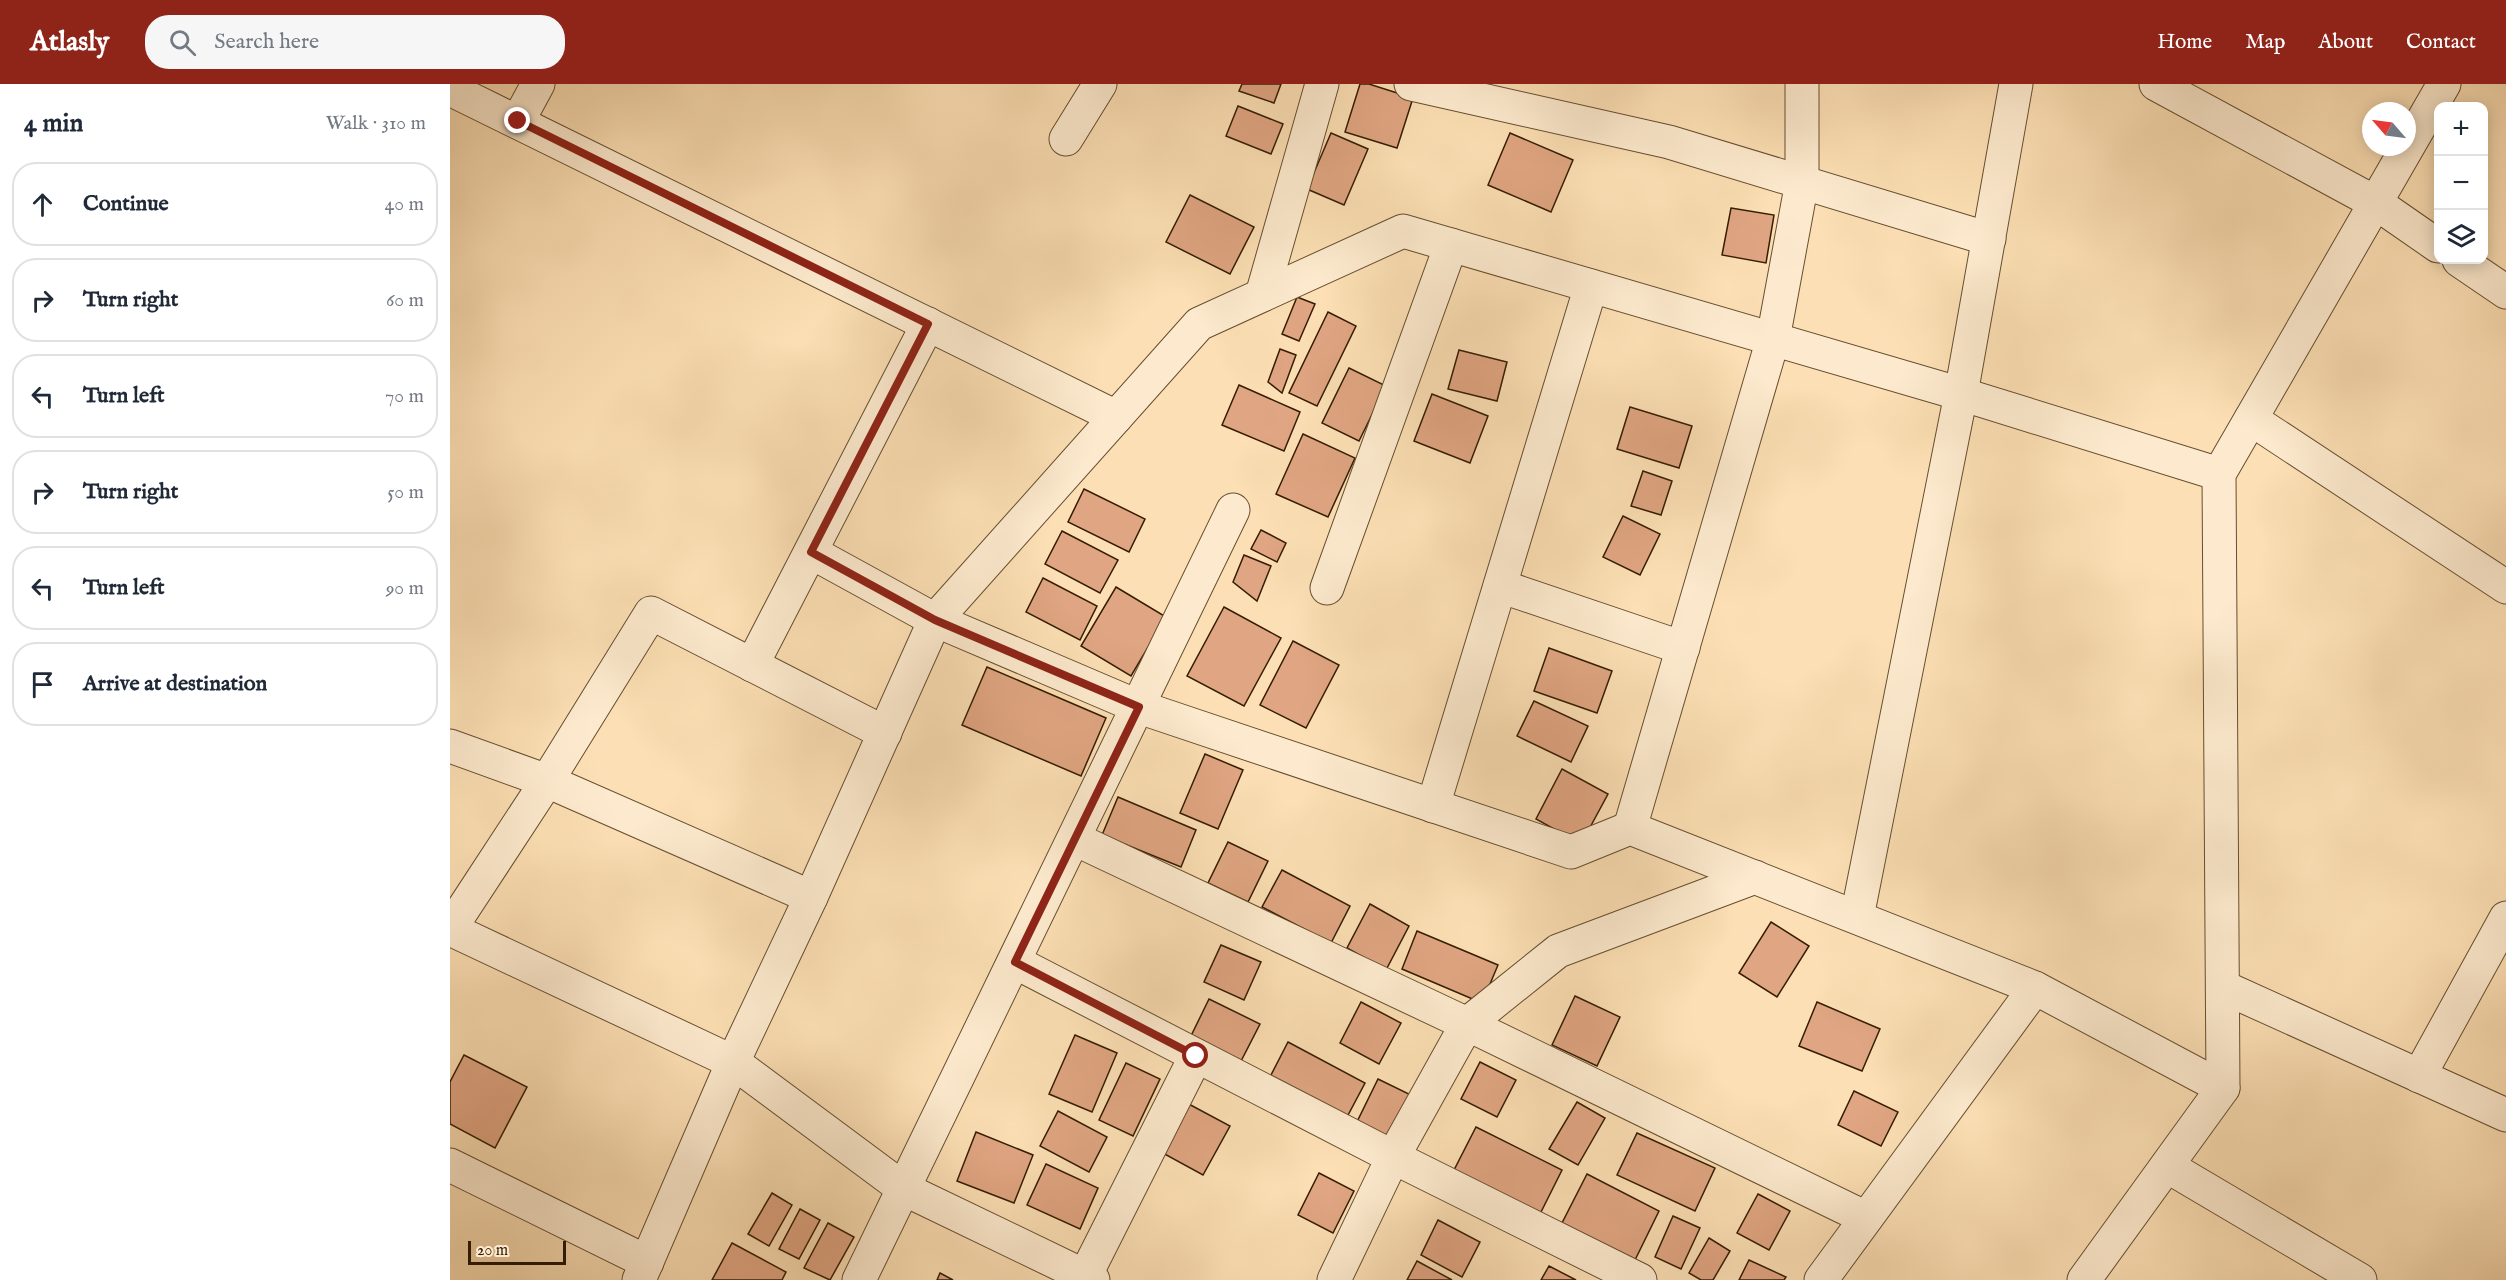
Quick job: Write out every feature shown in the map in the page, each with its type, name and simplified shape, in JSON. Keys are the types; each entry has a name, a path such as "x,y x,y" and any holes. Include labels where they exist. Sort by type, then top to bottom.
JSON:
{"street":[{"path":"518,121 538,84"},
{"path":"1066,139 1100,84"},
{"path":"1262,295 1322,84"},
{"path":"1412,84 1669,142 1989,239"},
{"path":"1630,828 1773,339 1802,182 1802,84"},
{"path":"1857,917 1961,394 2016,84"},
{"path":"2156,84 2376,203 2434,243"},
{"path":"2084,1280 2223,1088 2219,474 2444,84"},
{"path":"450,89 1116,417"},
{"path":"450,1165 643,1271 733,1062 811,897 935,620 1199,324 1403,231 1961,394 2219,474"},
{"path":"1327,588 1451,245"},
{"path":"2465,264 2506,292"},
{"path":"1433,806 1591,286"},
{"path":"752,665 928,324"},
{"path":"2251,419 2506,587"},
{"path":"859,1280 1233,510"},
{"path":"811,552 935,620 1139,707 1571,852 1630,828 2035,988 2223,1088"},
{"path":"1500,586 1683,648"},
{"path":"885,734 651,613 547,781 450,929 733,1062 904,1189 1087,1279 1196,1056"},
{"path":"450,746 547,781 811,897"},
{"path":"1075,838 1467,1024 1866,1218"},
{"path":"1334,1280 1393,1157 1467,1024 1558,951 1755,877"},
{"path":"2419,1076 2506,918"},
{"path":"1015,962 1393,1157 1640,1280"},
{"path":"2223,987 2506,1115"},
{"path":"1821,1280 2035,988"},
{"path":"2167,1166 2343,1276"}],"building":[{"path":"1242,84 1281,84 1274,103 1239,91"},
{"path":"1360,84 1369,84 1413,98 1397,148 1345,132"},
{"path":"1238,106 1283,124 1271,154 1226,136"},
{"path":"1331,133 1368,149 1344,205 1307,189"},
{"path":"1510,133 1573,160 1551,212 1488,185"},
{"path":"1190,195 1254,227 1230,274 1166,242"},
{"path":"1731,208 1774,215 1766,263 1722,255"},
{"path":"1297,297 1315,304 1299,341 1282,334"},
{"path":"1328,312 1356,326 1317,406 1289,393"},
{"path":"1280,349 1296,355 1282,393 1268,382"},
{"path":"1459,350 1507,362 1497,401 1448,389"},
{"path":"1349,368 1386,386 1359,441 1322,423"},
{"path":"1239,385 1300,412 1284,451 1222,425"},
{"path":"1432,394 1488,416 1470,463 1414,441"},
{"path":"1630,407 1692,426 1679,468 1617,449"},
{"path":"1303,434 1355,458 1328,517 1276,494"},
{"path":"1643,471 1672,481 1661,515 1631,506"},
{"path":"1084,489 1145,519 1129,552 1068,522"},
{"path":"1623,516 1660,534 1640,575 1603,557"},
{"path":"1261,530 1286,543 1277,562 1251,549"},
{"path":"1062,531 1118,560 1100,593 1045,564"},
{"path":"1244,555 1271,566 1257,601 1233,582"},
{"path":"1043,578 1097,606 1080,640 1026,612"},
{"path":"1116,587 1166,617 1131,676 1081,646"},
{"path":"1224,607 1281,638 1244,706 1187,676"},
{"path":"1293,641 1339,665 1306,728 1260,705"},
{"path":"1549,648 1612,671 1597,713 1534,691"},
{"path":"987,667 1106,718 1081,776 962,725"},
{"path":"1534,701 1588,726 1571,762 1517,736"},
{"path":"1205,754 1243,770 1218,829 1180,813"},
{"path":"1562,769 1608,794 1581,844 1536,819"},
{"path":"1118,797 1196,830 1181,867 1102,835"},
{"path":"1228,842 1268,861 1248,902 1208,883"},
{"path":"1282,870 1350,906 1331,943 1262,907"},
{"path":"1370,904 1409,926 1386,970 1347,948"},
{"path":"1771,922 1809,946 1777,997 1739,973"},
{"path":"1417,931 1498,965 1482,1003 1402,969"},
{"path":"1221,945 1261,962 1244,1000 1204,982"},
{"path":"1575,996 1620,1017 1597,1066 1552,1045"},
{"path":"1209,999 1260,1024 1239,1065 1189,1040"},
{"path":"1361,1002 1401,1023 1379,1064 1340,1043"},
{"path":"1817,1002 1880,1029 1862,1071 1799,1046"},
{"path":"1075,1035 1117,1053 1092,1112 1049,1094"},
{"path":"1288,1042 1365,1083 1347,1117 1270,1077"},
{"path":"464,1055 527,1087 495,1148 450,1124 450,1082"},
{"path":"1480,1062 1516,1080 1497,1117 1461,1099"},
{"path":"1126,1063 1160,1079 1133,1136 1099,1120"},
{"path":"1378,1079 1413,1096 1389,1146 1353,1130"},
{"path":"1854,1091 1898,1112 1881,1146 1838,1125"},
{"path":"1185,1102 1230,1126 1203,1175 1159,1151"},
{"path":"1577,1102 1605,1118 1578,1165 1549,1149"},
{"path":"1058,1111 1107,1137 1089,1172 1040,1146"},
{"path":"1476,1127 1562,1170 1538,1218 1452,1174"},
{"path":"976,1132 1033,1155 1014,1203 957,1181"},
{"path":"1637,1133 1715,1168 1695,1211 1617,1175"},
{"path":"1046,1164 1098,1188 1080,1229 1027,1205"},
{"path":"1319,1173 1354,1191 1333,1233 1298,1215"},
{"path":"1587,1174 1659,1211 1635,1260 1562,1223"},
{"path":"772,1193 792,1205 769,1246 748,1234"},
{"path":"1758,1194 1790,1211 1769,1250 1737,1233"},
{"path":"800,1209 820,1220 799,1259 779,1249"},
{"path":"1673,1216 1700,1228 1681,1269 1655,1257"},
{"path":"1438,1220 1480,1242 1462,1277 1421,1255"},
{"path":"828,1223 854,1237 830,1280 804,1268"},
{"path":"1709,1238 1730,1251 1713,1280 1701,1280 1689,1273"},
{"path":"732,1243 786,1272 782,1280 712,1280"},
{"path":"1749,1260 1786,1277 1784,1280 1739,1280"},
{"path":"1417,1261 1452,1280 1407,1280"},
{"path":"1549,1266 1576,1280 1541,1280"},
{"path":"940,1273 953,1280 937,1280"}],"route":[{"path":"518,121 928,324 811,552 935,620 1139,707 1015,962 1196,1056"}]}
